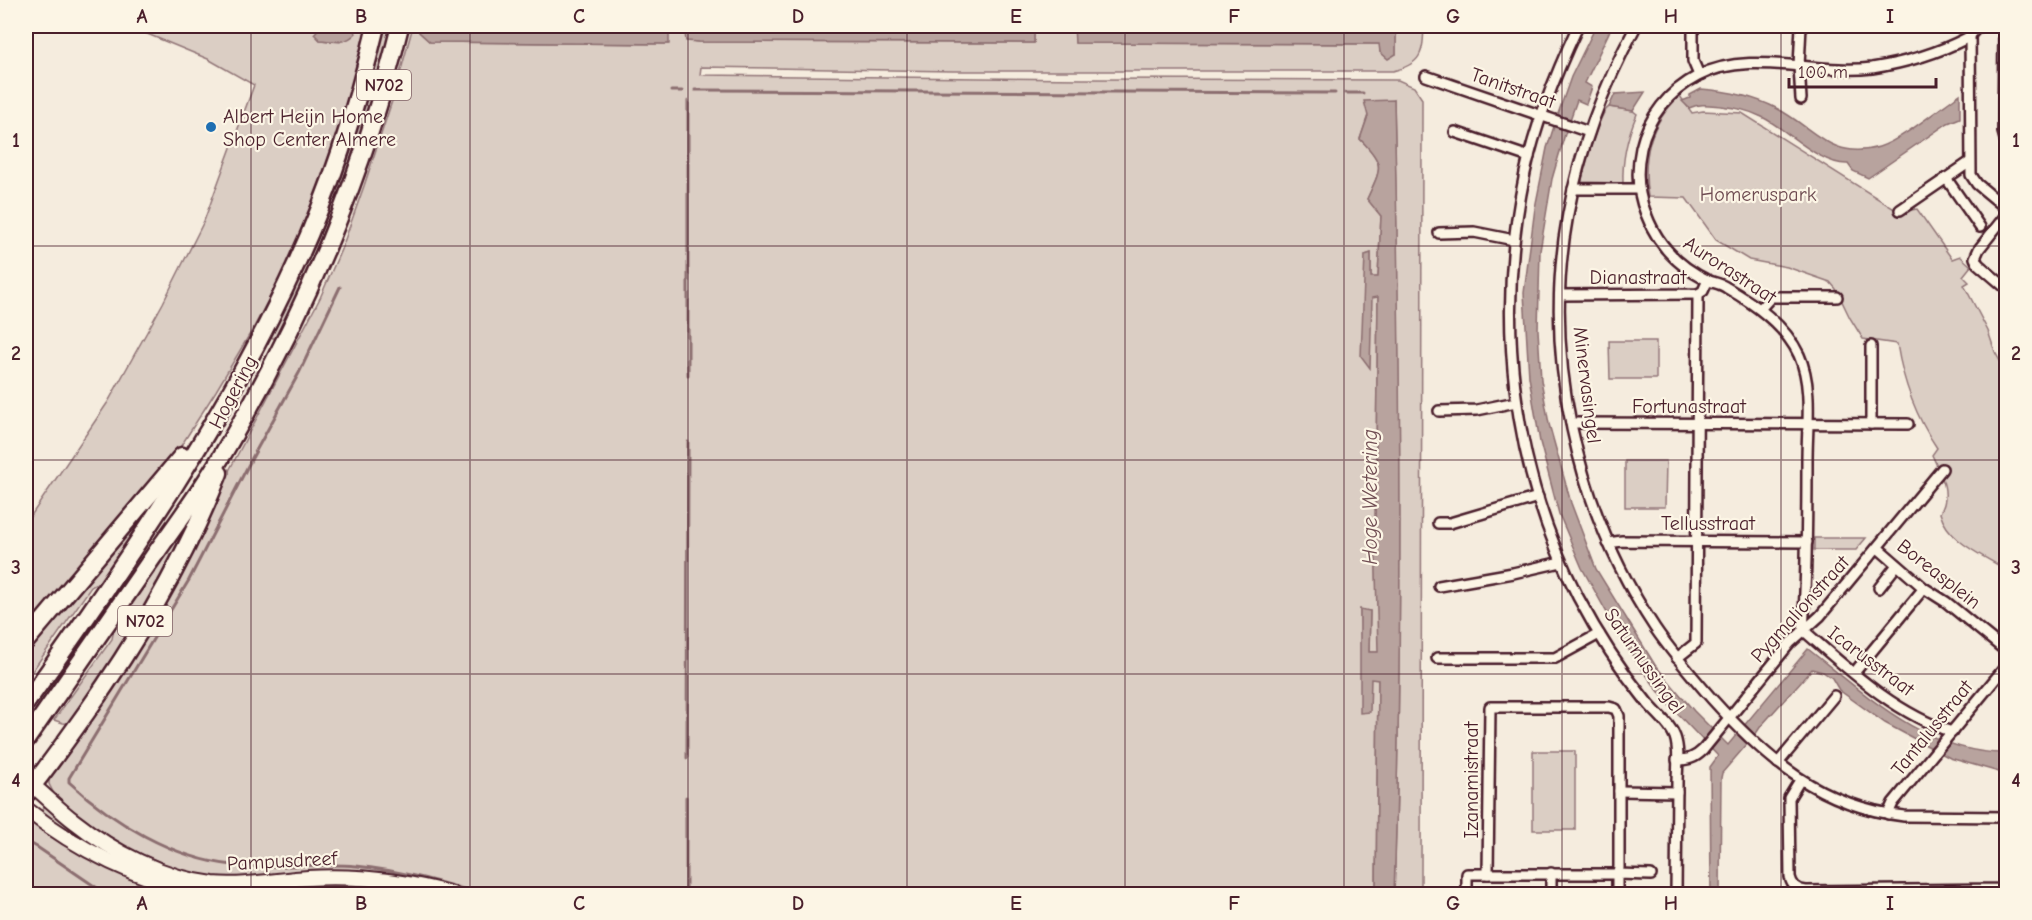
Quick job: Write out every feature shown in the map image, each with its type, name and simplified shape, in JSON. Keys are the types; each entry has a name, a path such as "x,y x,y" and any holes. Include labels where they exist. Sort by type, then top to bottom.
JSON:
{"highway":[{"name":"Hogering","path":"26,703 160,507 254,350 298,261 335,168 361,88 376,26"},
{"name":"Hogering","path":"26,740 175,526 231,441 301,306 330,239 366,144 400,26"},
{"name":"N702","path":"26,640 212,423"},
{"name":"N702","path":"28,786 113,675 166,586 205,508 231,441"}],"main road":[{"name":"Pampusdreef","path":"28,786 111,847 149,866 185,878 212,884 242,885 308,878 358,878 422,886 452,894"},
{"path":"26,809 68,839 127,870 158,882 203,894"}],"street":[{"name":"Saturnussingel","path":"1578,26 1558,69 1545,118 1529,157 1514,240 1510,295 1513,381 1522,436 1538,497 1561,562 1599,634 1641,694 1667,724 1675,738 1677,760 1676,894"},
{"name":"Minervasingel","path":"1636,26 1585,131 1562,256 1560,331 1571,423 1585,477 1608,543 1630,586 1677,657 1729,718 1800,780 1835,798 1868,810 1888,814 2007,817"},
{"path":"1693,26 1693,62 1699,75"},
{"path":"1801,99 1799,66 1802,26"},
{"path":"1970,26 1970,162 1973,179 2007,208"},
{"name":"Aurorastraat","path":"1803,630 1807,542 1807,424 1806,384 1798,355 1788,338 1760,309 1725,286 1708,280 1676,260 1657,239 1650,226 1638,189 1638,164 1641,148 1650,123 1659,107 1674,92 1699,75 1718,68 1779,64 1838,70 1871,68 1926,55 1970,36 1977,27 1981,26"},
{"path":"2004,26 2003,132 2007,143"},
{"name":"Tanitstraat","path":"1426,76 1585,131"},
{"path":"1455,132 1529,157"},
{"path":"1900,210 1970,162"},
{"path":"1946,178 1980,227"},
{"path":"1573,189 1638,189"},
{"path":"2007,215 1979,249 1975,258 1978,264 2007,288"},
{"path":"1439,233 1474,232 1514,240"},
{"name":"Dianastraat","path":"1560,295 1698,294 1703,291 1708,280"},
{"path":"1677,657 1696,644 1698,294"},
{"path":"1760,309 1771,297 1837,297"},
{"path":"1871,346 1871,424"},
{"path":"1439,411 1477,410 1516,402"},
{"name":"Fortunastraat","path":"1571,423 1908,424"},
{"name":"Pygmalionstraat","path":"1677,760 1688,760 1703,750 1790,643 1820,616 1942,469"},
{"path":"1438,523 1450,524 1538,497"},
{"name":"Tellusstraat","path":"1608,543 1622,541 1807,542"},
{"name":"Boreasplein","path":"1878,548 1924,588 1946,602 2007,651"},
{"path":"1439,586 1561,562"},
{"path":"1880,588 1897,566"},
{"path":"1854,673 1924,588"},
{"name":"Icarusstraat","path":"1803,630 1878,693 1910,713 1952,732"},
{"path":"1437,658 1555,658 1599,634"},
{"name":"Tantalusstraat","path":"1888,814 1893,803 2007,666"},
{"path":"1778,763 1834,696"},
{"name":"Izanamistraat","path":"1488,874 1490,707 1616,709 1619,716 1617,894"},
{"path":"1800,780 1789,798 1790,876 1797,889 1817,891 2000,889 2007,887"},
{"path":"1619,791 1677,792"},
{"path":"1551,873 1551,894"},
{"path":"1467,894 1467,874 1651,875"}],"green space":[{"path":"128,26 245,26 243,29 262,30 258,26 321,26 315,34 320,40 340,42 344,26 366,26 352,90 319,191 297,245 254,327 172,460 26,632 26,523 108,402 163,303 204,221 254,85 208,59"},
{"path":"384,26 394,26 341,199 277,340 269,336 365,94"},
{"path":"413,26 426,26 419,32 430,42 668,44 669,26 688,26 686,40 699,42 1034,43 1034,29 1030,26 1075,26 1075,43 1380,44 1380,52 1396,54 1396,26 1424,26 1423,43 1419,56 1410,65 1393,71 953,71 701,67 700,75 1398,80 1414,87 1422,99 1421,894 1394,894 1399,696 1400,497 1394,100 1368,115 1360,139 1377,161 1378,173 1367,199 1381,216 1378,277 1371,278 1371,253 1365,255 1372,297 1378,296 1375,532 1379,652 1369,652 1370,611 1360,610 1361,655 1371,679 1378,679 1376,894 463,894 432,885 218,881 183,872 126,847 86,822 54,794 49,784 49,773 212,503 320,298 343,245 364,186 395,92"},
{"name":"Homeruspark","path":"1680,96 1692,113 1703,111 1742,113 1899,212 1917,209 1952,259 1960,256 1971,266 1963,276 1969,282 1964,285 2006,372 2006,570 1967,547 1950,532 1944,523 1940,513 1945,499 1944,484 1932,455 1937,448 1911,398 1897,344 1863,339 1830,282 1787,267 1749,260 1716,240 1686,198 1648,197 1646,168 1650,142 1661,118"},
{"path":"1609,107 1633,111 1637,114 1626,148 1623,183 1582,182 1597,129"},
{"path":"1609,341 1656,341 1656,379 1610,379"},
{"path":"1625,461 1666,461 1665,507 1625,507"},
{"path":"177,468 101,581 91,587 26,680 26,651"},
{"path":"200,505 179,553 74,724 54,720 112,639 114,629"},
{"path":"1814,538 1866,538 1856,550 1814,550"},
{"path":"1533,751 1575,751 1575,830 1533,830"},
{"path":"47,803 183,882 339,881 439,894 217,894 192,889 128,867 39,814"},
{"path":"26,817 32,819 192,894 26,894"}],"shaded area":[{"path":"321,26 344,26 356,33 344,41 320,40 314,34"},
{"path":"426,26 669,26 669,44 430,42 419,32"},
{"path":"688,26 1030,26 1034,29 1034,43 699,42 686,41 685,33"},
{"path":"1074,26 1396,26 1396,54 1388,59 1380,52 1379,44 1075,43"},
{"path":"1596,26 1612,26 1585,83 1592,87 1586,104 1577,100 1552,179 1540,251 1538,330 1541,380 1549,424 1571,503 1596,569 1655,665 1694,711 1728,745 1808,649 1852,685 1924,733 1950,744 1977,751 2006,753 2006,774 1950,758 1885,723 1839,690 1832,678 1812,669 1722,773 1720,894 1711,894 1710,767 1718,756 1668,704 1639,665 1621,638 1582,568 1559,514 1540,442 1529,377 1524,293 1535,208 1547,148 1558,114 1571,77"},
{"path":"1701,89 1758,100 1789,116 1823,140 1848,149 1862,150 1888,144 1960,94 1960,118 1948,123 1868,178 1853,171 1848,164 1837,163 1815,153 1757,115 1721,106 1701,105 1689,108 1682,101"},
{"path":"1645,92 1633,111 1609,107 1615,94"},
{"path":"1394,100 1400,497 1397,795 1394,894 1376,894 1378,680 1371,679 1370,712 1360,713 1360,609 1370,611 1369,652 1378,652 1375,532 1378,297 1372,298 1370,368 1361,356 1365,255 1371,253 1371,277 1378,277 1381,216 1367,199 1379,167 1374,155 1360,139 1368,116 1364,101"}],"waterway":[{"path":"695,90 1335,93"},
{"path":"671,91 682,91"},
{"path":"1345,93 1363,93"},
{"path":"688,101 688,375"},
{"path":"340,287 299,373 189,580 69,778 69,782 104,811 145,836 167,847 211,861 263,867 341,865 372,868 419,877 480,894"},
{"path":"687,758 688,442"},
{"path":"686,797 686,894"},
{"path":"26,841 106,894"}],"place":[{"name":"Albert Heijn Home Shop Center Almere","path":"211,127"}],"water label":[{"name":"Hoge Wetering","path":"1370,497"}]}
